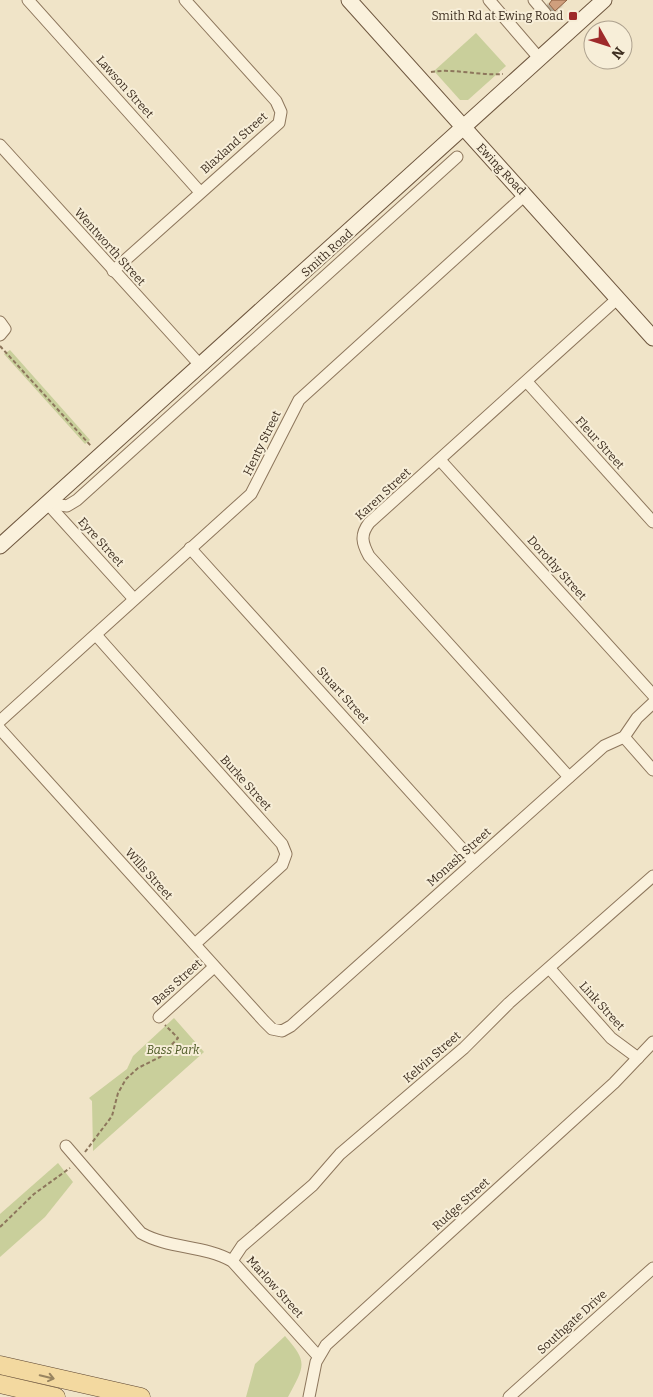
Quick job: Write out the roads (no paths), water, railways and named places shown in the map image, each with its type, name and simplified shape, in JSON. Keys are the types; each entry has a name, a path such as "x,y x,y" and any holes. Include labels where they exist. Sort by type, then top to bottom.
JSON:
{"main road":[{"path":"0,1365 141,1397"},
{"path":"0,1384 30,1394 56,1397"}],"street":[{"name":"Lawson Street","path":"28,0 200,192"},
{"name":"Blaxland Street","path":"113,270 279,124 281,112 276,101 184,0"},
{"name":"Ewing Road","path":"349,0 653,338"},
{"path":"489,0 539,58"},
{"path":"534,0 545,13"},
{"name":"Smith Road","path":"0,546 464,129 604,0"},
{"name":"Wentworth Street","path":"0,145 201,366"},
{"name":"Smith Road","path":"47,503 67,506 77,500 457,158"},
{"name":"Henty Street","path":"0,721 251,494 258,484 299,400 525,195"},
{"name":"Karen Street","path":"569,777 369,556 362,543 364,530 369,523 618,299"},
{"name":"Fleur Street","path":"527,382 653,522"},
{"name":"Dorothy Street","path":"440,460 653,695"},
{"name":"Eyre Street","path":"47,503 134,599"},
{"name":"Stuart Street","path":"190,548 474,862"},
{"name":"Burke Street","path":"96,635 282,844 286,854 282,865 195,944"},
{"name":"Monash Street","path":"282,1031 292,1026 604,746 624,737 637,718 653,703"},
{"name":"Wills Street","path":"0,729 214,967 272,1029 282,1031"},
{"path":"624,737 653,770"},
{"name":"Kelvin Street","path":"232,1261 242,1246 312,1185 340,1154 464,1048 494,1018 653,876"},
{"name":"Bass Street","path":"159,1017 214,967"},
{"name":"Link Street","path":"550,969 612,1038 638,1058"},
{"name":"Rudge Street","path":"309,1397 318,1356 335,1336 608,1089 653,1042"},
{"name":"Marlow Street","path":"66,1146 141,1233 155,1241 220,1254 232,1261 318,1356"},
{"name":"Southgate Drive","path":"510,1397 653,1268"}],"place":[{"name":"Smith Rd at Ewing Road","path":"573,16"}],"park label":[{"name":"Bass Park","path":"173,1050"}]}
